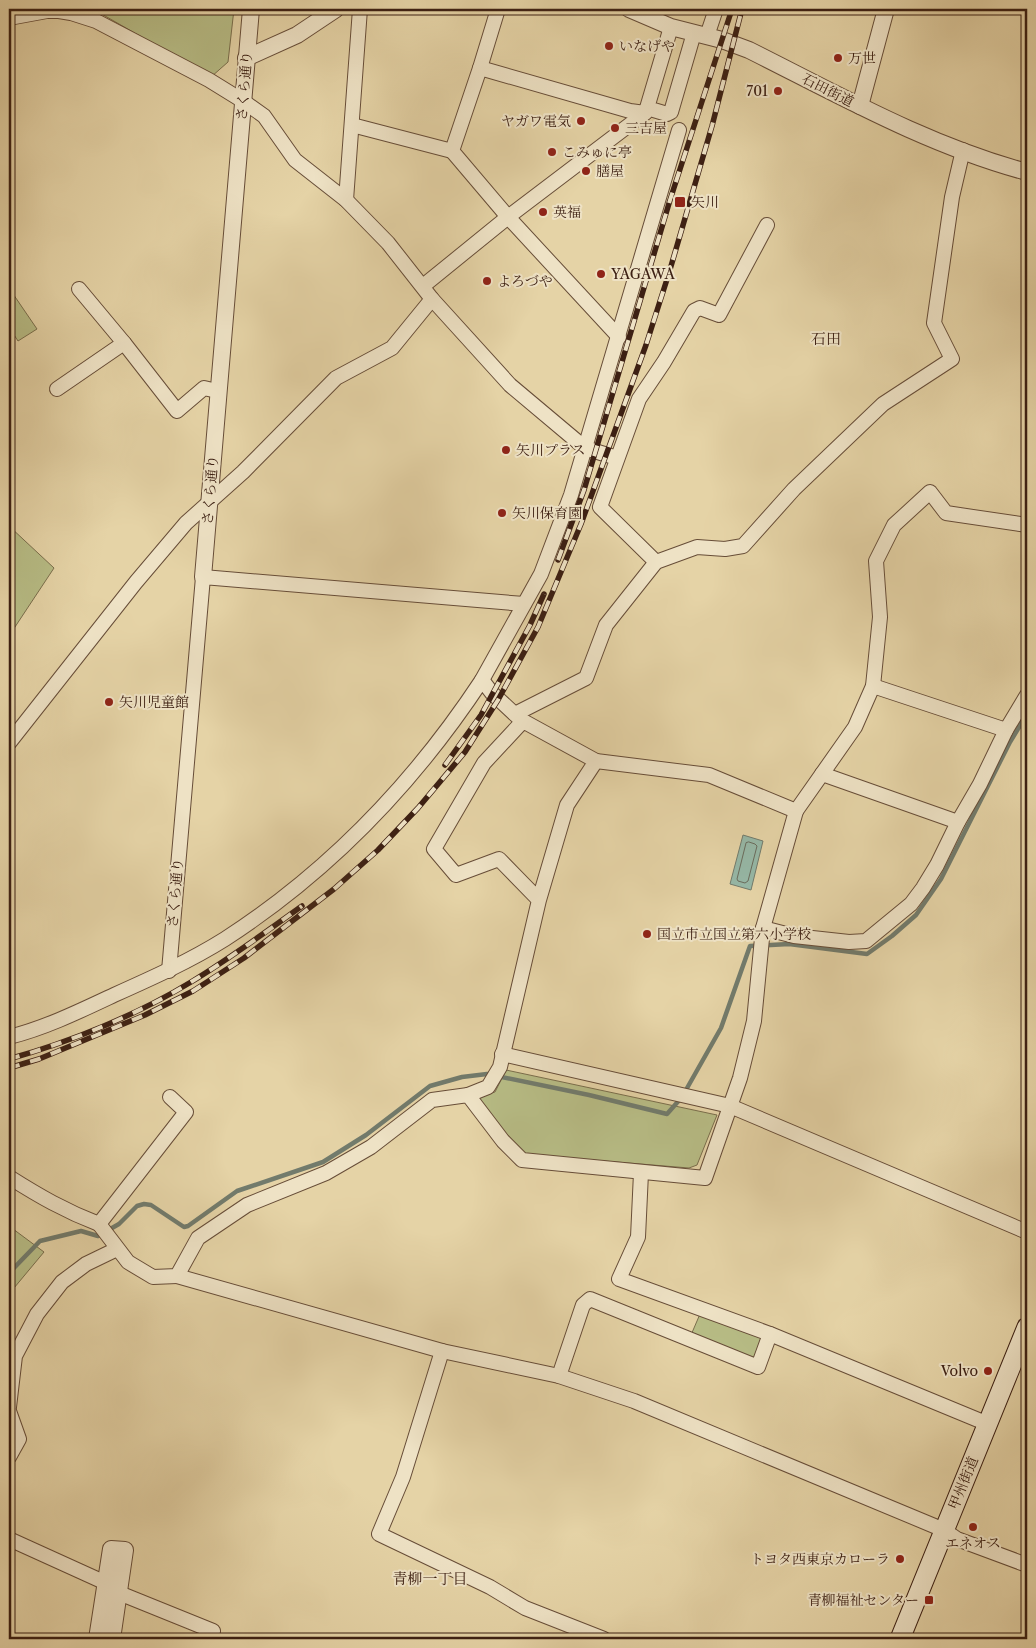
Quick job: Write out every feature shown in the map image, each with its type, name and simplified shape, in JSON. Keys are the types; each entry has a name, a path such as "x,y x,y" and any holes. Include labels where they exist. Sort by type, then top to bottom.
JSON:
{"main road":[{"name":"甲州街道","path":"900,1639 1027,1327"}],"street":[{"name":"さくら通り","path":"169,971 251,9"},
{"path":"246,58 297,35 336,9"},
{"path":"346,200 360,9"},
{"path":"452,151 498,9"},
{"name":"石田街道","path":"629,9 671,27 749,50 912,130 1027,172"},
{"path":"480,68 630,111 646,110 667,114 671,112 701,35 716,9"},
{"path":"860,106 886,9"},
{"path":"9,18 47,11 59,11 96,21 210,80 264,116 295,160 346,200 388,243 432,299 510,385 585,448 617,458"},
{"path":"423,286 508,217 646,110 671,27"},
{"path":"352,124 452,151 508,217 619,337"},
{"path":"9,1038 79,1011 169,971 240,929 315,871 385,806 456,719 482,680 541,574 548,556 571,495 679,130"},
{"path":"539,900 499,859 456,875 434,849 484,763 519,717 586,678 606,625 656,562 696,547 725,549 744,546 794,489 882,404 952,359 934,323 952,197 963,150"},
{"path":"656,562 600,506 639,399 664,362 694,311 700,308 719,314 767,225"},
{"path":"79,288 177,411 204,388 218,391"},
{"path":"9,743 136,582 186,523 242,472 336,378 392,348 432,299"},
{"path":"57,389 124,343"},
{"path":"468,1095 503,1141 522,1160 705,1178 740,1078 754,1021 762,940 796,810 855,726 873,686 880,617 876,561 894,525 930,492 946,513 1027,524"},
{"path":"202,577 524,604"},
{"path":"482,680 492,693 519,717 596,761 709,775 796,810"},
{"path":"873,686 1006,730"},
{"path":"762,940 794,936 850,942 866,941 911,904 937,865 1006,730 1027,695"},
{"path":"177,1276 198,1238 247,1205 326,1173 371,1146 432,1100 468,1095 488,1087 501,1060 539,900 568,806 596,761"},
{"path":"822,774 958,822"},
{"path":"501,1060 730,1106 1027,1232"},
{"path":"99,1224 186,1112 170,1097"},
{"path":"641,1173 638,1237 619,1279 770,1334 988,1424"},
{"path":"9,1176 52,1204 99,1224 128,1262 152,1277 177,1276 442,1351 560,1376 634,1401 944,1530 957,1539 1027,1565"},
{"path":"9,1457 19,1439 9,1409 15,1356 37,1314 62,1282 114,1244"},
{"path":"560,1376 583,1305 590,1299 758,1367 770,1334"},
{"path":"442,1351 403,1477 379,1534 490,1587 525,1608 604,1639"},
{"path":"9,1539 106,1583"},
{"path":"97,1639 110,1549 125,1550 112,1639"},
{"path":"119,1593 213,1631 210,1639"}],"green space":[{"path":"93,9 234,9 228,62 211,77"},
{"path":"9,288 37,329 18,341 9,327"},
{"path":"9,526 54,568 9,636"},
{"path":"506,1070 717,1115 697,1165 689,1168 531,1155 523,1153 475,1097 495,1092"},
{"path":"9,1226 44,1252 9,1294"},
{"path":"700,1314 765,1339 757,1360 691,1335"}],"water":[{"path":"743,835 763,841 751,890 730,884"}],"waterway":[{"path":"9,1276 11,1271 40,1241 81,1231 98,1236 119,1224 137,1206 144,1204 151,1205 184,1227 188,1226 237,1191 323,1162 366,1135 430,1086 462,1077 487,1074 589,1095 667,1114 682,1097 721,1028 750,946 789,944 867,954 916,915 941,879 1010,742 1027,714"}],"railway":[{"path":"558,560 584,490 670,200 732,9"},
{"path":"9,1068 39,1059 145,1015 193,991 244,958 334,889 378,850 418,808 465,752 498,700 538,627 581,524 646,345 669,273 712,126 742,9"},
{"path":"445,765 481,715 530,625 544,594"},
{"path":"9,1059 79,1036 148,1006 219,964 302,906"}],"place":[{"name":"いなげや","path":"609,46"},
{"name":"万世","path":"838,58"},
{"name":"701","path":"778,91"},
{"name":"ヤガワ電気","path":"581,121"},
{"name":"三吉屋","path":"615,128"},
{"name":"こみゅに亭","path":"552,152"},
{"name":"膳屋","path":"586,171"},
{"name":"矢川","path":"680,202"},
{"name":"英福","path":"543,212"},
{"name":"YAGAWA","path":"601,274"},
{"name":"よろづや","path":"487,281"},
{"name":"矢川プラス","path":"506,450"},
{"name":"矢川保育園","path":"502,513"},
{"name":"矢川児童館","path":"109,702"},
{"name":"国立市立国立第六小学校","path":"647,934"},
{"name":"Volvo","path":"988,1371"},
{"name":"エネオス","path":"973,1527"},
{"name":"トヨタ西東京カローラ","path":"900,1559"},
{"name":"青柳福祉センター","path":"929,1600"}],"district":[{"name":"石田","path":"826,339"},
{"name":"青柳一丁目","path":"430,1579"}]}
